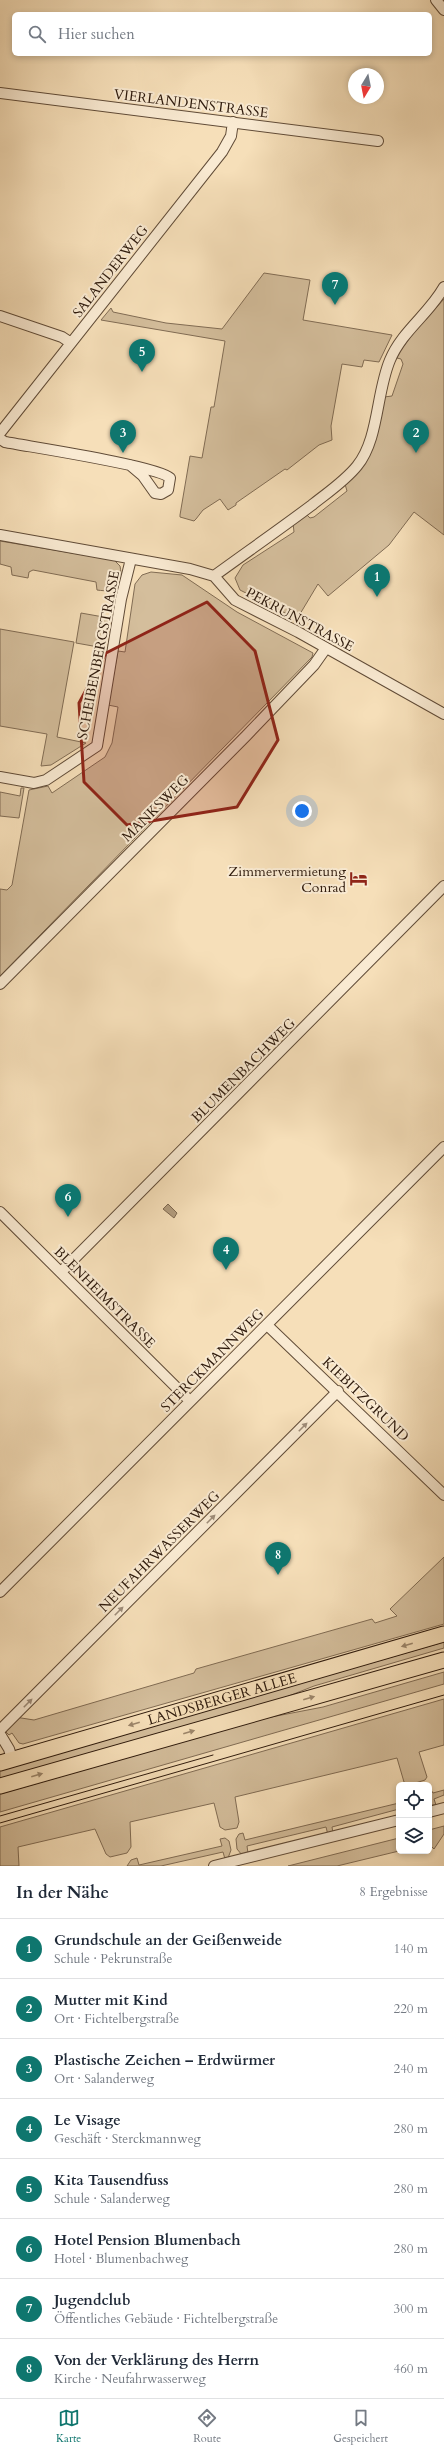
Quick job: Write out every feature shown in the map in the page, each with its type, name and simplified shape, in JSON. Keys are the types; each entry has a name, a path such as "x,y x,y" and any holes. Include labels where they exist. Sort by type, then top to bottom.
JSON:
{"main road":[{"name":"LANDSBERGER ALLEE","path":"6,1761 444,1634"},
{"name":"LANDSBERGER ALLEE","path":"0,1786 444,1660"}],"street":[{"path":"436,0 444,10"},
{"name":"VIERLANDENSTRASSE","path":"0,93 378,141"},
{"name":"SALANDERWEG","path":"0,433 224,150 231,136 233,122"},
{"path":"0,535 131,559 190,568 214,576 303,512 334,488 357,466 369,447 378,397 390,360 404,336 444,287"},
{"path":"0,316 62,337 71,343"},
{"path":"0,439 5,442 130,465"},
{"name":"SCHEIBENBERGSTRASSE","path":"0,777 34,783 46,780 97,746 121,600 131,559"},
{"name":"PEKRUNSTRASSE","path":"214,576 235,600 444,713"},
{"name":"MANKSWEG","path":"0,984 246,736 314,665 326,648"},
{"name":"BLUMENBACHWEG","path":"61,1272 444,886"},
{"name":"STERCKMANNWEG","path":"0,1592 444,1147"},
{"name":"BLENHEIMSTRASSE","path":"0,1212 190,1401"},
{"name":"KIEBITZGRUND","path":"267,1325 442,1488"},
{"name":"NEUFAHRWASSERWEG","path":"0,1730 338,1391"},
{"path":"0,1734 9,1749 6,1761"},
{"path":"432,1811 444,1808"},
{"path":"214,1866 396,1821"}],"highlighted area":[{"path":"207,602 255,651 278,740 237,807 127,825 84,782 79,703 106,653"}],"shaded area":[{"path":"264,273 310,280 303,320 392,335 379,362 364,360 362,367 342,364 331,426 332,440 319,445 287,470 285,469 228,510 220,499 203,510 194,521 180,517 190,456 202,458 211,407 214,407 225,341 101,320 111,308 113,312 166,323 222,329"},
{"path":"444,299 444,535 414,512 389,545 328,596 318,584 297,619 240,590 235,578 243,565 294,532 293,523 307,515 310,518 314,517 347,491 345,484 363,462 373,445 379,425 384,397 392,396 403,364 401,359 397,358 398,354 413,333"},
{"path":"0,541 114,560 120,566 120,584 114,589 104,591 97,590 96,582 33,570 29,572 28,578 12,575 11,567 0,564"},
{"path":"151,572 182,575 237,612 313,653 312,657 0,976 0,889 7,890 12,885 29,790 48,786 52,793 105,757 112,743 118,707 108,705 118,651 125,652 135,584 142,575"},
{"path":"81,613 109,618 104,648 76,643"},
{"path":"0,629 74,642 57,737 86,743 51,765 41,766 47,734 0,726"},
{"path":"21,788 24,788 19,818 0,816 0,792 20,796"},
{"path":"168,1204 177,1213 174,1218 163,1209"},
{"path":"444,1557 444,1624 23,1744 19,1743 12,1733 9,1735 6,1732 9,1724 15,1717 34,1720 194,1673 196,1669 372,1619 375,1623 397,1616 390,1609"},
{"path":"444,1642 444,1648 314,1686 271,1703 0,1781 0,1769"},
{"path":"444,1672 444,1684 0,1812 0,1794 261,1719 323,1707"},
{"path":"444,1699 444,1745 419,1752 427,1777 425,1780 419,1782 404,1782 397,1758 235,1797 239,1822 237,1828 225,1830 220,1827 214,1803 130,1822 131,1847 127,1853 110,1857 106,1854 95,1829 18,1847 19,1866 0,1866 0,1827"},
{"path":"444,1790 444,1795 434,1799 436,1805 432,1805 432,1792 433,1793"},
{"path":"396,1804 396,1810 332,1827 333,1833 328,1835 326,1827 247,1846 248,1853 242,1855 237,1849 236,1839 239,1834 243,1833 245,1840"},
{"path":"444,1826 444,1834 434,1849 432,1847 432,1829"},
{"path":"225,1838 229,1841 231,1850 228,1858 225,1859 223,1852 161,1866 127,1866 131,1860 137,1858 139,1865 222,1846 220,1839"},
{"path":"396,1839 396,1852 337,1866 288,1866"}],"tram line":[{"path":"0,1823 444,1695"},
{"path":"0,1816 213,1755"}],"place":[{"name":"Jugendclub","path":"335,305"},
{"name":"Kita Tausendfuss","path":"142,372"},
{"name":"Plastische Zeichen – Erdwürmer","path":"123,453"},
{"name":"Mutter mit Kind","path":"416,453"},
{"name":"Grundschule an der Geißenweide","path":"377,597"},
{"name":"Zimmervermietung Conrad","path":"359,879"},
{"name":"Hotel Pension Blumenbach","path":"68,1217"},
{"name":"Le Visage","path":"226,1270"},
{"name":"Von der Verklärung des Herrn","path":"278,1575"}]}
